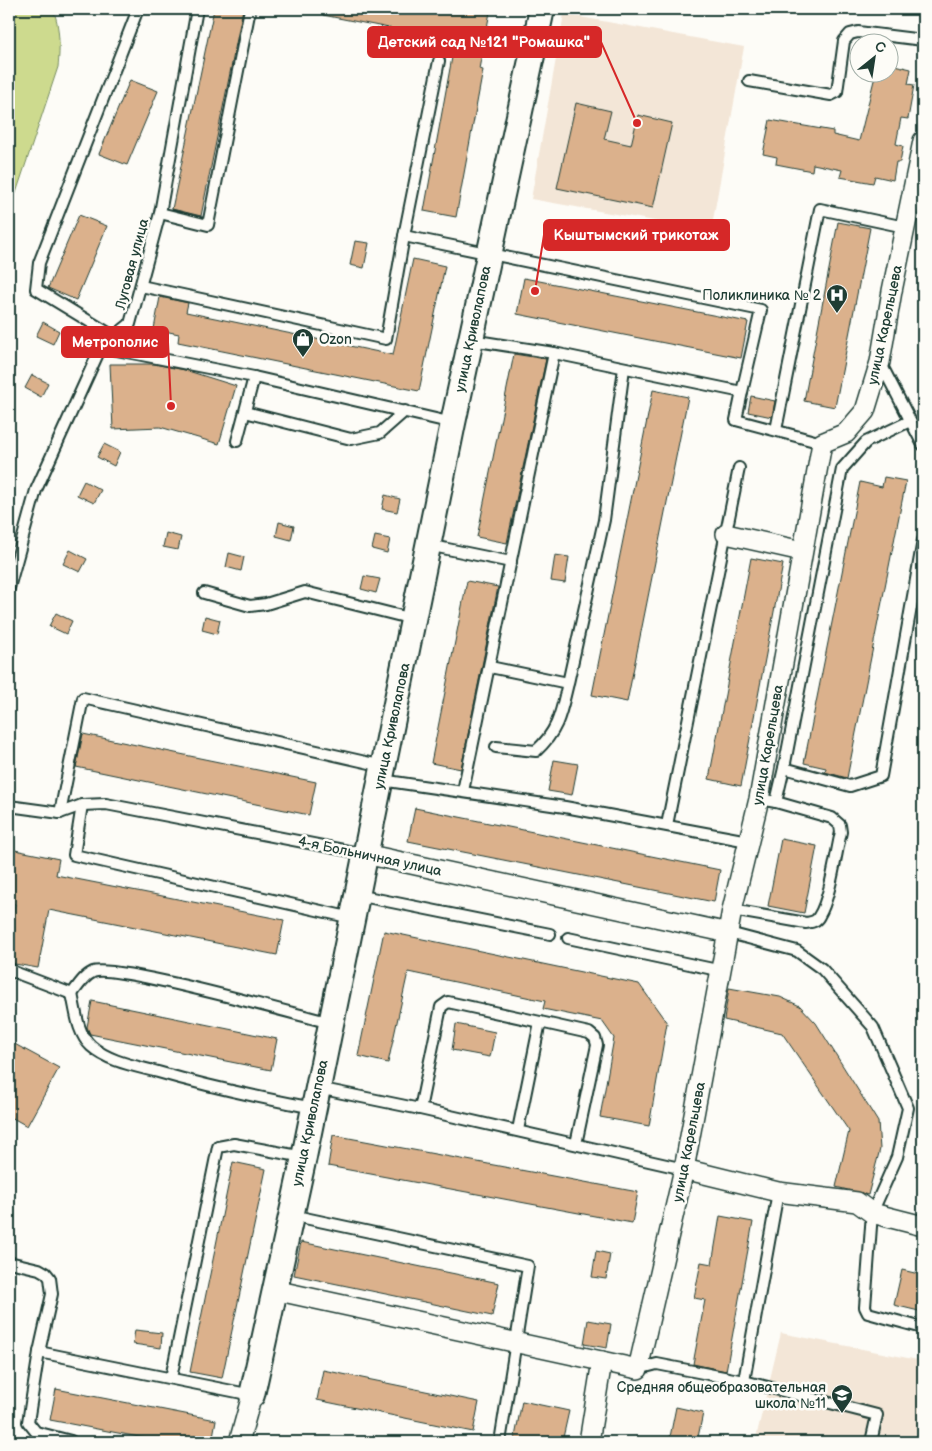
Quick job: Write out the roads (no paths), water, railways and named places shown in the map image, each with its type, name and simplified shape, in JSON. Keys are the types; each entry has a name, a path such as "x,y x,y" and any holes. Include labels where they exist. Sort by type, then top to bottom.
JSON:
{"street":[{"name":"улица Криволапова","path":"239,1442 252,1395 304,1157 488,254 542,9"},
{"name":"улица Карельцева","path":"638,1369 684,1169 732,910 748,841 768,800 802,552 822,443 846,433 865,411 880,362 923,141"},
{"path":"726,534 802,552"},
{"name":"4-я Больничная улица","path":"366,854 729,933"},
{"path":"684,1169 778,1192 857,1202 872,1213 923,1226"},
{"path":"274,1290 638,1369"},
{"path":"589,1442 602,1361"}],"lane":[{"path":"116,337 36,290 39,263 138,9"},
{"name":"Луговая улица","path":"101,347 130,324 141,286 160,213 197,9"},
{"path":"160,213 208,225 250,9"},
{"path":"749,81 831,95 837,92 844,41 850,34 858,32 923,40"},
{"path":"141,286 386,339 404,236 439,61"},
{"path":"776,430 820,210 905,226"},
{"path":"404,236 761,310 736,420 742,424 776,430 822,443"},
{"path":"472,340 554,353 742,392"},
{"path":"9,588 36,490 101,347 254,377 453,423"},
{"path":"463,791 554,353"},
{"path":"880,362 923,446"},
{"path":"496,747 536,752 550,739 559,720 604,520 624,368"},
{"path":"237,440 254,377"},
{"path":"245,412 351,439 380,433 405,411"},
{"path":"732,910 806,923 813,922 819,916 831,880 841,832 840,825 832,818 768,800 784,768 842,469 864,443 910,421"},
{"path":"846,433 864,443"},
{"path":"667,825 739,468"},
{"path":"784,768 850,786 881,776 923,540"},
{"path":"428,545 511,562"},
{"path":"204,593 250,606 266,604 305,592 413,619"},
{"path":"490,667 568,683"},
{"path":"60,813 83,698 382,773 463,791 667,825 748,841"},
{"name":"4-я Больничная улица","path":"9,806 60,813 82,805 106,804 366,854"},
{"path":"82,805 74,855 355,906 550,934"},
{"path":"729,933 797,951 822,969 873,1027 908,1108 897,1157 872,1213 865,1307 868,1313 923,1328"},
{"path":"568,938 722,971"},
{"path":"9,968 14,972 72,994"},
{"path":"331,1023 152,978 104,971 94,971 83,979 72,994 78,1025 84,1037 92,1046 115,1060 229,1092 316,1098 420,1109 684,1169"},
{"path":"420,1109 441,1007 445,1003 448,1002 540,1022 589,1033 595,1038 598,1045 576,1144"},
{"path":"518,1130 540,1022"},
{"path":"171,1378 218,1147 234,1144 304,1157"},
{"path":"744,1381 778,1192"},
{"path":"291,1215 528,1266 500,1442"},
{"path":"9,1262 39,1269 50,1278 52,1294 39,1352 28,1422 36,1432 72,1442"},
{"path":"39,1352 252,1395"},
{"path":"638,1369 656,1364 744,1381 877,1415 871,1442"}],"place":[{"name":"Детский сад №121 \"Ромашка\"","path":"637,123"},
{"name":"Кыштымский трикотаж","path":"535,291"},
{"name":"Поликлиника № 2","path":"837,314"},
{"name":"Ozon","path":"303,358"},
{"name":"Метрополис","path":"171,406"},
{"name":"Средняя общеобразовательная школа №11","path":"842,1414"}]}
